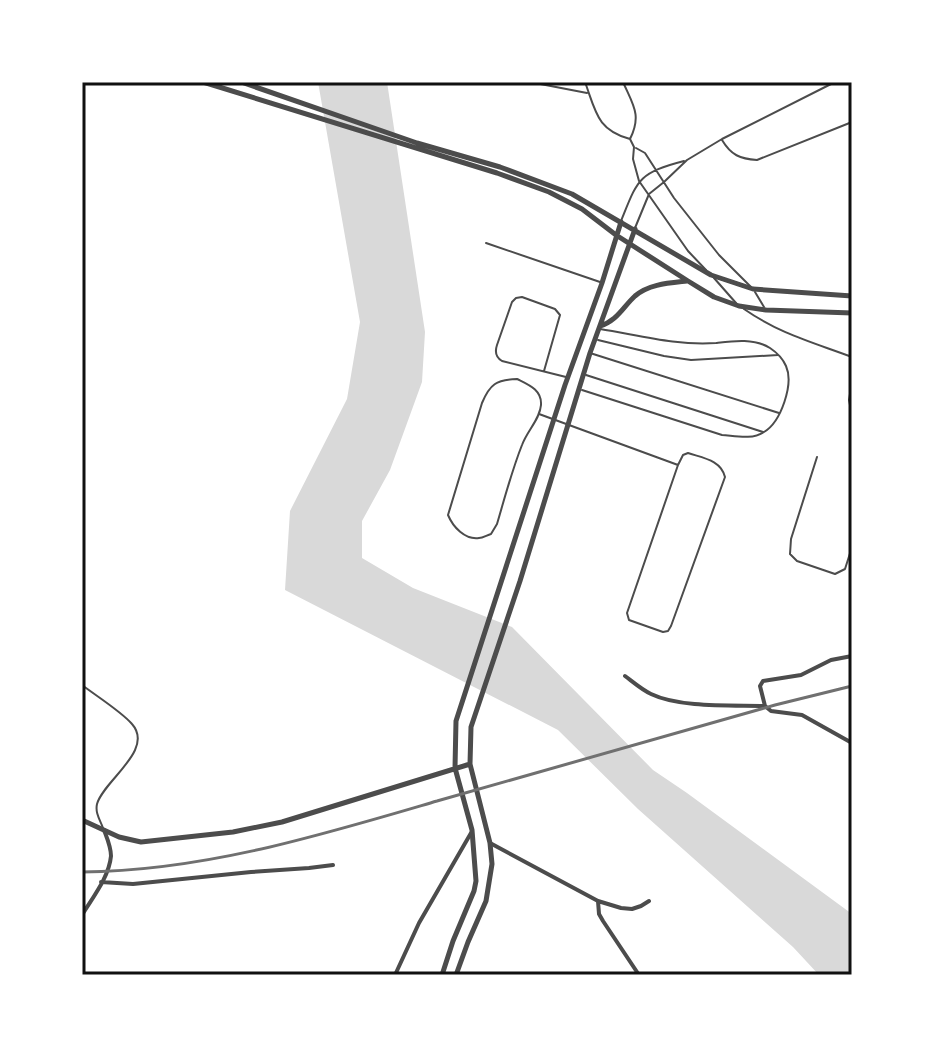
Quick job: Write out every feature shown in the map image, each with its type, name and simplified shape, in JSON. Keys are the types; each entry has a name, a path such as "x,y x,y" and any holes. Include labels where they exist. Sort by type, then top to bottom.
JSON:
{"street":[{"path":"203,82 306,110 549,192 582,209 616,235 714,297 739,306 852,313"},
{"path":"241,82 306,110"},
{"path":"416,146 534,178 572,194 711,275 753,289 852,296"},
{"path":"442,975 474,891 476,872 472,830 455,768 456,721 567,377 621,222"},
{"path":"456,975 489,892 492,864 490,843 470,764 471,727 520,581 578,389 635,229"},
{"path":"599,327 613,321 645,289 688,281"},
{"path":"852,656 831,660 801,675 763,681 760,686 765,706 771,711 802,715 852,743"},
{"path":"625,676 663,699 765,706"},
{"path":"82,820 119,837 141,842 233,832 282,822 470,764"},
{"path":"82,915 107,872 111,856 104,830"},
{"path":"395,975 419,923 472,830"},
{"path":"490,843 598,901 632,909 649,901"},
{"path":"101,882 133,884 333,865"},
{"path":"598,901 599,914 639,975"}],"lane":[{"path":"530,82 589,94"},
{"path":"585,82 605,126 613,134 630,139 639,181 688,251 739,306 790,336 852,357"},
{"path":"623,82 635,108 637,126 630,139"},
{"path":"635,229 649,194 687,160 835,82"},
{"path":"722,139 732,154 757,160 852,122"},
{"path":"634,147 645,153 674,198 719,255 753,289 766,310 765,324"},
{"path":"621,222 639,181 655,168 687,160"},
{"path":"486,243 602,283"},
{"path":"544,371 560,315 555,309 522,297 516,298 495,350 497,357 502,361 567,377"},
{"path":"578,389 722,435 754,437 772,426 787,393 788,374 779,355 754,342 695,344 599,327"},
{"path":"595,339 691,360 779,355"},
{"path":"590,353 780,413"},
{"path":"584,374 764,432"},
{"path":"517,379 539,393 539,414 522,444 497,524 491,534 469,537 456,529 448,515 487,393 495,383 517,379"},
{"path":"852,382 849,400 852,415"},
{"path":"539,414 678,465"},
{"path":"688,453 719,465 725,477 671,626 663,632 629,620 627,613 678,465 683,455 688,453"},
{"path":"817,457 791,539 790,554 797,561 835,574 845,569 852,547"},
{"path":"82,685 132,723 137,732 133,753 97,804 96,813 104,830"}],"shaded area":[{"path":"318,82 387,82 425,332 422,382 390,470 362,521 362,558 413,588 512,627 653,770 852,914 852,975 819,975 793,947 638,809 558,730 285,590 290,511 347,399 360,322"}],"railway":[{"path":"82,872 173,865 262,849 852,686"}]}
